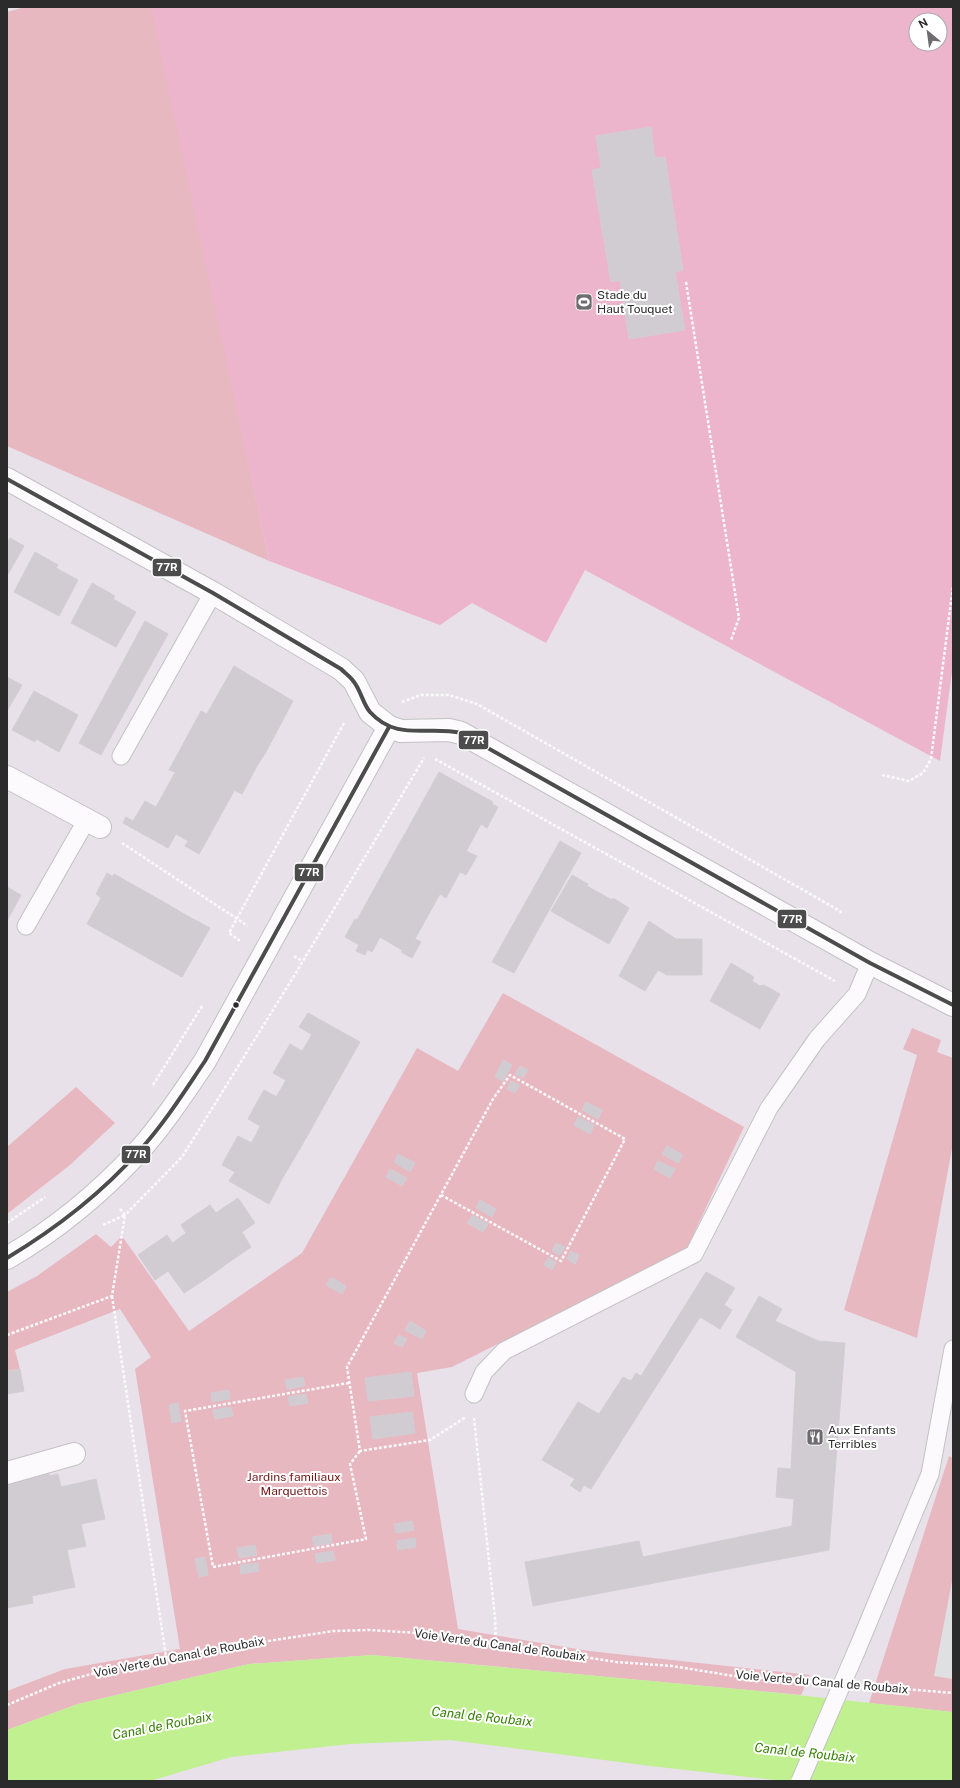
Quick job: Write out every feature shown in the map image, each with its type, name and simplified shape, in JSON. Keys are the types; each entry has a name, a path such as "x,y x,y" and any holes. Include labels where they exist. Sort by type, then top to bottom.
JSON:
{"street":[{"path":"7,480 213,593 341,669 354,681 370,712 389,727 401,731 449,730 461,733 870,963 953,1005"},
{"path":"7,1258 53,1227 101,1187 138,1152 184,1092 205,1061 389,727"},
{"path":"7,777 93,824"},
{"path":"7,1473 74,1454"}],"lane":[{"path":"121,756 213,593"},
{"path":"26,926 93,824"},
{"path":"474,1394 484,1372 504,1351 694,1254 769,1108 817,1040 857,994 870,963"},
{"path":"800,1781 856,1652 930,1474 953,1349"}],"path":[{"path":"686,282 739,618 731,640"},
{"path":"882,775 909,781 923,773 932,759 953,586"},
{"path":"235,946 239,940 229,933 346,720 370,712"},
{"path":"100,1227 125,1215 182,1157 426,754"},
{"path":"433,758 857,994"},
{"path":"93,824 302,961"},
{"path":"152,1086 205,1000"},
{"path":"360,1451 347,1367 441,1195 494,1099 510,1075 625,1139 561,1261 441,1195"},
{"path":"101,1187 125,1215 112,1296 166,1657"},
{"path":"7,1223 48,1195"},
{"path":"7,1335 112,1296"},
{"path":"349,1383 185,1411 213,1567 366,1539 350,1464 360,1451 430,1440 474,1412"},
{"path":"474,1394 474,1412 496,1618 496,1642"},
{"name":"Voie Verte du Canal de Roubaix","path":"7,1705 59,1683 95,1673 166,1657 333,1630 370,1630 433,1634 496,1642 616,1662 672,1666 734,1676 820,1682"},
{"name":"Voie Verte du Canal de Roubaix","path":"867,1686 953,1693"}],"shaded area":[{"name":"Stade du Haut Touquet","path":"151,7 953,7 953,664 940,761 585,570 546,643 472,603 440,625 269,561"},
{"path":"953,1576 953,1679 934,1676"}],"green space":[{"path":"25,7 153,7 269,561 7,446 7,12"},
{"name":"Jardins familiaux Marquettois","path":"503,993 744,1127 687,1248 452,1367 417,1373 458,1629 589,1651 810,1675 801,1695 372,1655 249,1664 78,1704 7,1730 7,1691 65,1669 180,1649 135,1369 151,1357 120,1309 15,1350 20,1369 7,1371 7,1292 37,1276 96,1234 111,1247 122,1236 189,1331 302,1253 417,1048 458,1071"},
{"path":"912,1028 941,1040 937,1052 953,1058 953,1143 917,1338 844,1310 917,1055 903,1049"},
{"path":"76,1087 115,1123 70,1165 7,1214 7,1147"},
{"path":"949,1456 953,1458 953,1576 934,1676 953,1679 953,1712 869,1703"}],"water":[{"name":"Canal de Roubaix","path":"372,1655 779,1693 953,1712 953,1781 785,1781 650,1766 450,1740 350,1744 231,1757 150,1781 7,1781 7,1730 78,1704 249,1664"}],"building":[{"path":"651,127 655,158 665,157 683,270 675,272 685,330 629,339 620,280 611,282 592,170 601,168 596,136"},
{"path":"10,538 24,546 7,576 7,542"},
{"path":"35,552 58,565 56,568 78,580 59,616 14,592"},
{"path":"92,583 115,596 113,599 136,612 116,647 71,623"},
{"path":"145,621 168,634 101,755 79,743"},
{"path":"234,666 288,698 279,715 284,718 266,752 260,749 252,763 250,762 202,849 176,834 168,848 123,823 126,817 133,821 145,801 156,807 188,749 198,754 210,731 200,726"},
{"path":"7,677 22,685 7,711"},
{"path":"34,691 78,715 59,752 36,739 35,742 12,730"},
{"path":"288,698 293,701 284,718 279,715"},
{"path":"201,711 207,714 200,726 210,731 198,754 188,749 175,772 169,770"},
{"path":"260,749 266,752 257,766 252,763"},
{"path":"250,762 257,766 242,794 234,790"},
{"path":"439,772 493,802 463,857 467,859 446,898 440,894 407,953 380,937 372,952 345,937 355,919 357,920 399,844 409,850 415,838 406,832"},
{"path":"492,804 498,807 487,828 481,824"},
{"path":"406,832 415,838 409,850 399,844"},
{"path":"188,841 202,849 199,854 185,846"},
{"path":"560,841 581,853 514,973 492,962"},
{"path":"466,851 477,856 466,875 460,872 467,859 463,857"},
{"path":"107,873 113,877 101,898 96,894"},
{"path":"114,874 162,901 156,911 179,924 184,914 210,928 182,977 87,924"},
{"path":"572,875 588,884 568,921 551,911"},
{"path":"587,886 612,900 613,898 629,908 609,944 568,921"},
{"path":"7,887 21,895 7,921"},
{"path":"162,901 184,914 179,924 156,911"},
{"path":"649,921 676,939 702,939 702,975 667,975 658,970 645,991 619,976"},
{"path":"415,939 421,942 412,958 401,952 403,950 407,953"},
{"path":"359,945 368,949 365,955 356,951"},
{"path":"731,963 754,977 752,981 760,986 764,985 780,994 760,1029 710,1001"},
{"path":"308,1013 360,1042 347,1065 312,1045 316,1037 299,1027"},
{"path":"312,1034 316,1037 312,1045 307,1043"},
{"path":"307,1043 312,1045 307,1054 302,1051"},
{"path":"290,1044 307,1054 312,1045 347,1065 334,1088 282,1058"},
{"path":"282,1058 334,1088 321,1111 286,1091 291,1083 273,1073"},
{"path":"503,1060 512,1065 503,1081 495,1077"},
{"path":"520,1066 528,1070 523,1078 515,1074"},
{"path":"286,1080 291,1083 286,1091 281,1089"},
{"path":"511,1081 520,1085 515,1093 507,1089"},
{"path":"281,1089 286,1091 281,1099 276,1097"},
{"path":"264,1090 281,1099 286,1091 321,1111 309,1133 256,1104"},
{"path":"586,1102 602,1110 598,1119 582,1110"},
{"path":"256,1104 309,1133 295,1157 260,1137 265,1129 248,1119"},
{"path":"578,1117 594,1125 590,1134 574,1125"},
{"path":"260,1126 265,1129 260,1137 256,1135"},
{"path":"256,1135 260,1137 256,1145 251,1143"},
{"path":"238,1136 256,1145 260,1137 295,1157 282,1179 230,1150"},
{"path":"667,1146 683,1155 678,1163 662,1154"},
{"path":"230,1150 282,1179 269,1204 234,1184 239,1174 222,1165"},
{"path":"398,1154 415,1163 410,1172 394,1162"},
{"path":"658,1161 675,1169 670,1178 654,1169"},
{"path":"390,1169 407,1178 402,1186 386,1177"},
{"path":"235,1172 239,1174 234,1184 229,1181"},
{"path":"238,1198 255,1223 242,1232 251,1247 228,1263 195,1215 210,1205 219,1217 226,1212 223,1208"},
{"path":"480,1200 496,1209 492,1217 476,1208"},
{"path":"223,1208 226,1212 219,1217 216,1213"},
{"path":"195,1215 228,1263 207,1278 182,1242 189,1238 181,1225"},
{"path":"472,1215 488,1224 483,1232 467,1223"},
{"path":"186,1233 189,1238 182,1242 179,1238"},
{"path":"167,1235 175,1247 182,1242 207,1278 184,1293 168,1271 155,1280 138,1255"},
{"path":"179,1238 182,1242 175,1247 173,1243"},
{"path":"556,1243 565,1247 560,1255 552,1251"},
{"path":"571,1251 579,1255 575,1264 567,1259"},
{"path":"548,1258 556,1262 552,1270 544,1265"},
{"path":"706,1272 735,1288 724,1305 732,1310 720,1329 700,1317 591,1489 584,1485 580,1492 570,1485 575,1479 542,1460 578,1402 599,1414 623,1377 631,1381 636,1373 641,1376"},
{"path":"331,1277 346,1286 342,1294 326,1285"},
{"name":"Aux Enfants Terribles","path":"759,1296 782,1309 775,1321 818,1341 845,1343 829,1550 533,1606 525,1562 639,1541 643,1557 792,1526 794,1499 776,1497 778,1468 791,1469 796,1372 736,1337"},
{"path":"410,1321 426,1331 422,1339 405,1330"},
{"path":"399,1335 407,1339 402,1347 394,1343"},
{"path":"20,1369 24,1391 7,1394 7,1371"},
{"path":"411,1372 414,1396 368,1401 365,1378"},
{"path":"303,1377 305,1386 287,1389 285,1380"},
{"path":"229,1390 230,1399 212,1402 211,1393"},
{"path":"306,1394 308,1403 290,1406 288,1397"},
{"path":"178,1403 181,1421 172,1423 169,1405"},
{"path":"231,1407 233,1416 215,1419 213,1410"},
{"path":"412,1412 415,1433 373,1439 370,1417"},
{"path":"49,1474 50,1476 58,1474 61,1487 96,1479 105,1519 81,1524 86,1546 67,1550 75,1587 32,1596 33,1603 7,1608 7,1485"},
{"path":"412,1521 414,1530 396,1533 394,1524"},
{"path":"331,1534 332,1543 314,1546 312,1537"},
{"path":"415,1538 416,1547 398,1550 397,1541"},
{"path":"255,1545 257,1555 239,1558 237,1548"},
{"path":"333,1551 335,1560 317,1563 315,1554"},
{"path":"205,1557 208,1575 199,1577 195,1559"},
{"path":"258,1563 259,1571 241,1574 240,1565"}],"transit line":[{"name":"77R","path":"7,479 213,593 341,669 351,678 370,712 380,721 391,727 402,730 449,731 461,733 870,963 953,1005"},
{"name":"77R","path":"7,1258 60,1223 109,1182 148,1141 174,1108 205,1061 389,727"}],"place":[{"name":"Stade du Haut Touquet","path":"584,302"},
{"name":"Aux Enfants Terribles","path":"815,1437"}]}
